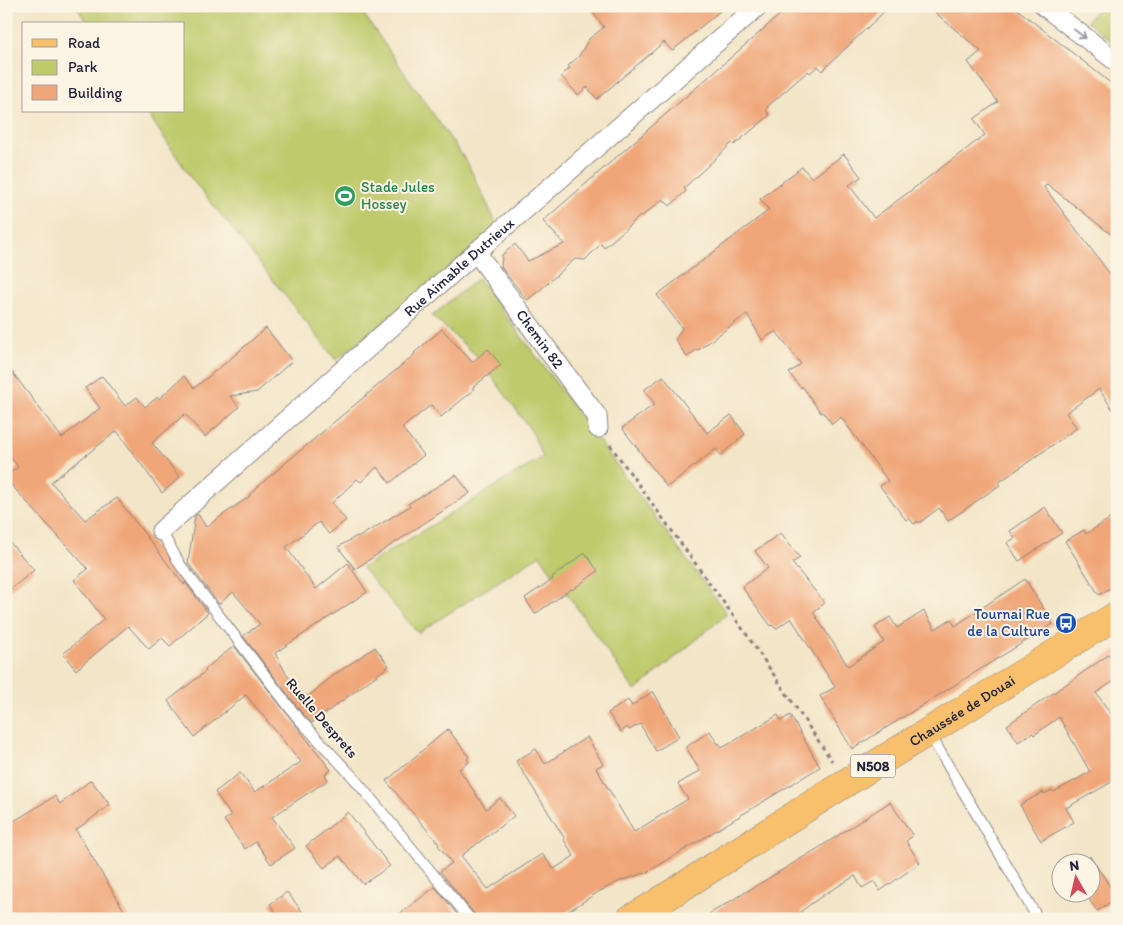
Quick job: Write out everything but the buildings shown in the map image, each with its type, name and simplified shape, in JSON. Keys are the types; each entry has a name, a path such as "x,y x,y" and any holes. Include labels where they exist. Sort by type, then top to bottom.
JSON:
{"main road":[{"name":"Chaussée de Douai","path":"630,919 1117,615"}],"street":[{"name":"Rue Aimable Dutrieux","path":"161,531 758,6"},
{"path":"1044,6 1117,62"},
{"name":"Chemin 82","path":"476,252 597,416 598,428"}],"lane":[{"name":"Ruelle Desprets","path":"161,531 181,566 297,717 353,777 470,919"},
{"path":"928,732 1038,919"}],"path":[{"path":"598,428 747,635 847,782"}],"green space":[{"name":"Stade Jules Hossey","path":"76,6 358,6 468,164 500,231 336,360 193,181 147,112 185,112 185,22 87,22"},
{"path":"1100,6 1117,6 1117,46 1087,21"},
{"path":"478,278 727,614 635,691 540,555 418,633 362,568 543,457 532,432 478,357 432,316"}],"place":[{"name":"Stade Jules Hossey","path":"345,196"},
{"name":"Tournai Rue de la Culture","path":"1066,623"}]}
